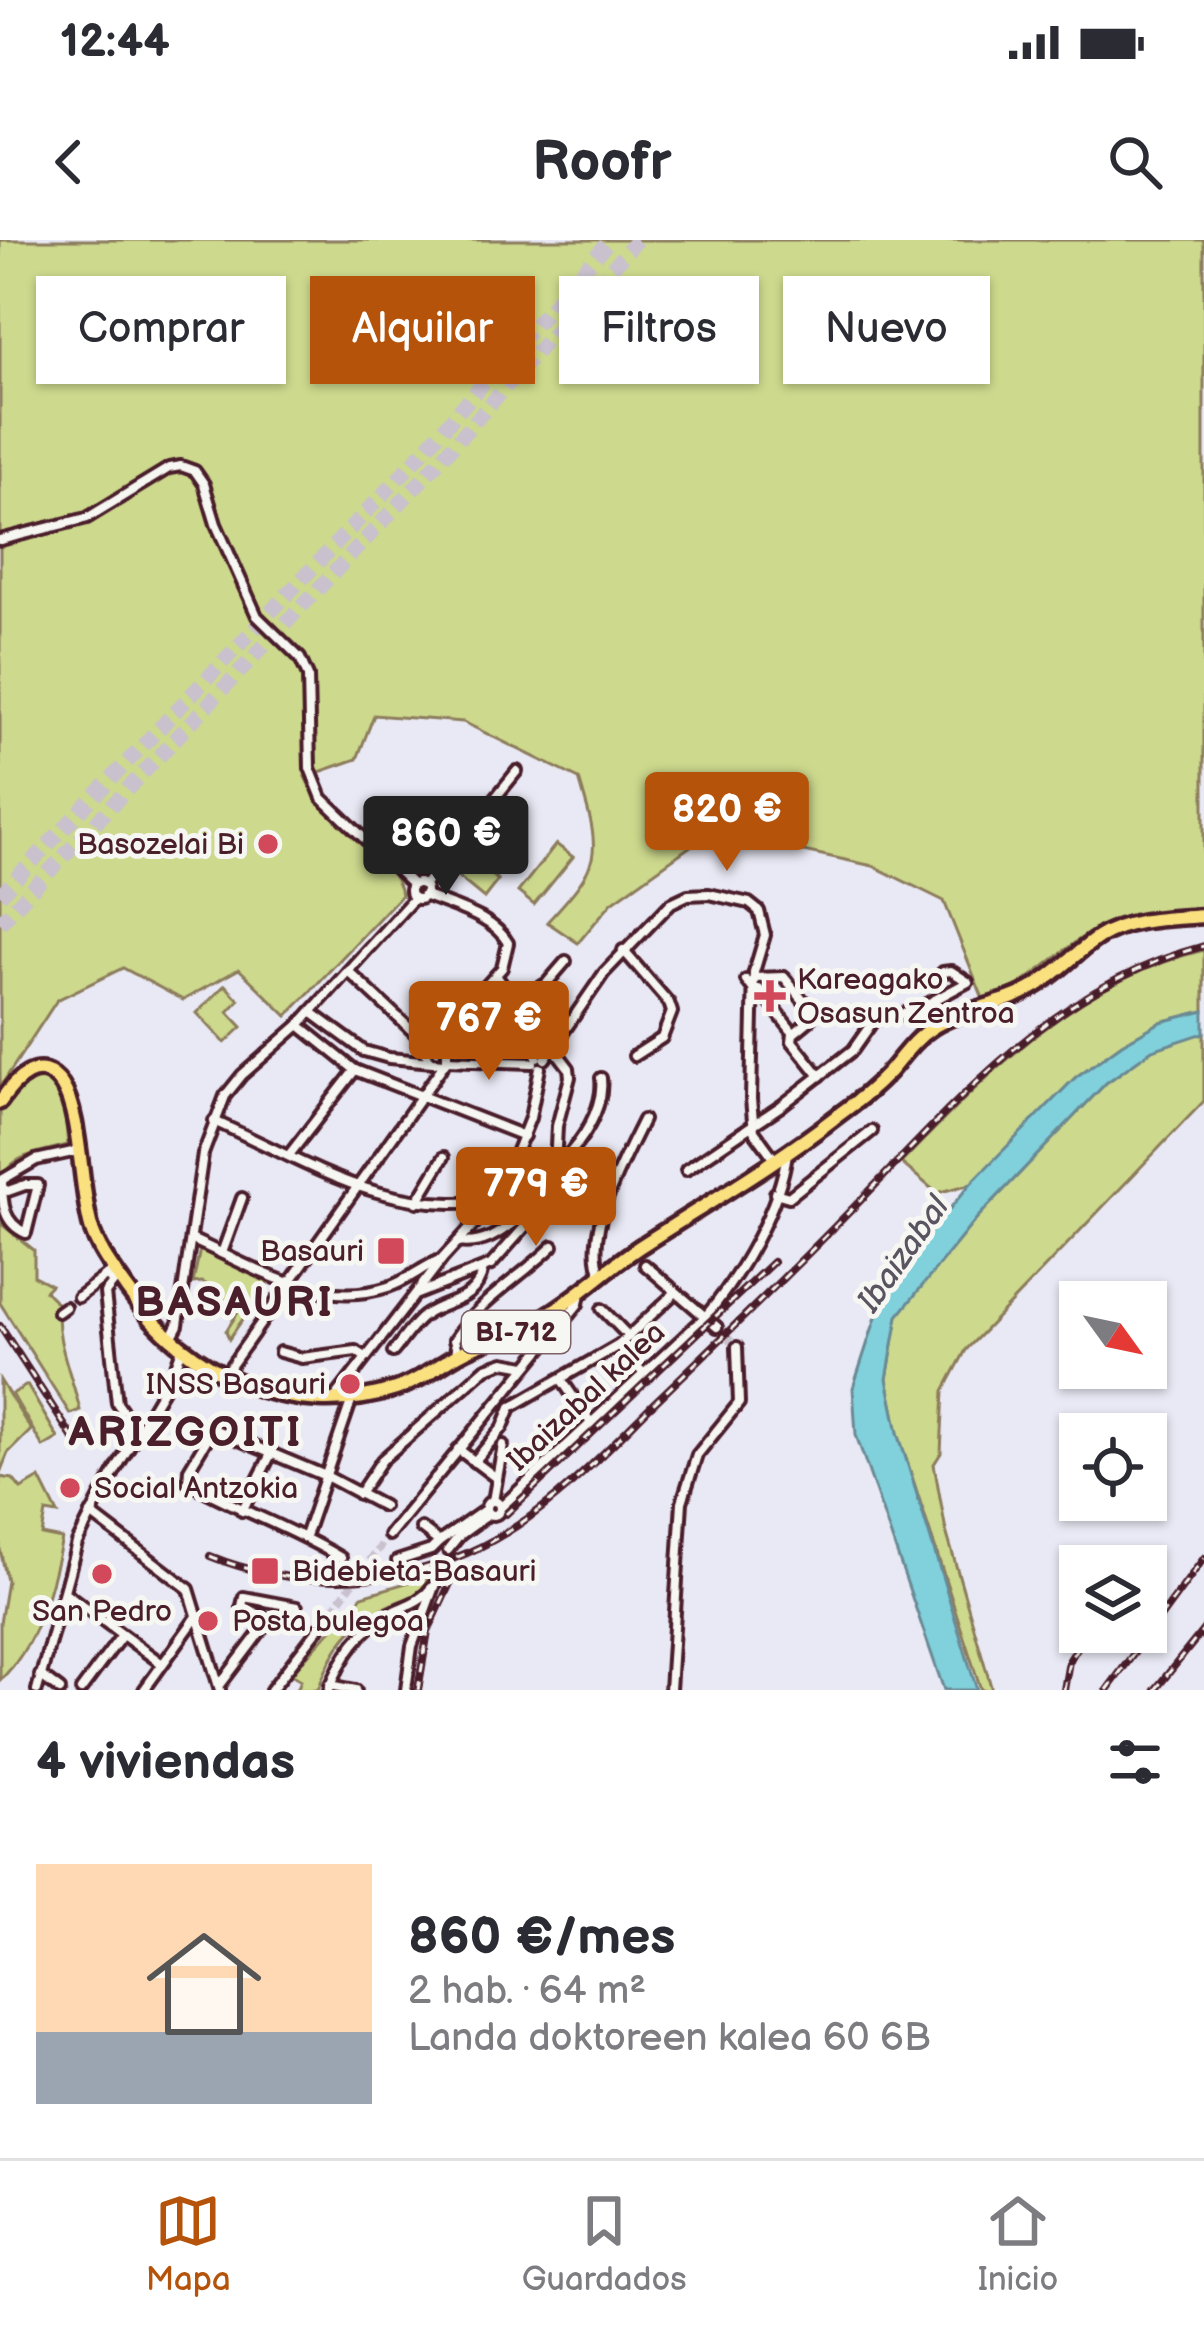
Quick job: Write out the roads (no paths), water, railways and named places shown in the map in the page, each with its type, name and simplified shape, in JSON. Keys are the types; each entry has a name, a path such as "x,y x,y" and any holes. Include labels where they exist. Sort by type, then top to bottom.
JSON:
{"main road":[{"name":"BI-712","path":"0,1102 28,1072 54,1076 66,1093 93,1232 115,1279 194,1364 286,1398 353,1396 409,1384 458,1354 518,1331 580,1293 643,1244 781,1157 861,1098 933,1028 1032,988 1112,930 1152,920 1204,916"}],"street":[{"path":"0,540 87,518 169,468 195,471 257,616 304,665 310,767 322,798 413,885 410,892 501,931 508,943 496,975 447,1029 446,1062 290,1285 220,1373"},
{"path":"170,1340 178,1325 203,1154 225,1096 421,893 517,771"},
{"path":"335,1398 443,1258 500,1195 524,1136 539,1062 623,950 680,898 731,897 749,903 761,916 765,935 751,982 751,1099 754,1131 781,1157"},
{"path":"623,950 673,1012 662,1038 634,1056"},
{"path":"516,1003 547,983 566,961"},
{"path":"686,1170 854,1050 874,1020 914,1011 968,982 951,970 936,980"},
{"path":"348,971 418,1037 429,1060"},
{"path":"496,975 516,1003 539,1062"},
{"path":"751,982 784,976 811,1010 810,1020 792,1041 820,1076"},
{"path":"751,982 791,1030"},
{"path":"311,1012 364,1051 389,1058 539,1062"},
{"path":"298,1025 355,1070 524,1136"},
{"path":"553,1047 570,1077 557,1126 555,1170"},
{"path":"289,1155 355,1070"},
{"path":"214,1121 360,1187 445,1206 500,1195 555,1170 593,1116 602,1097 601,1078"},
{"path":"602,1276 593,1256 610,1190 643,1120"},
{"path":"775,1193 789,1197 872,1131"},
{"path":"2,1188 38,1185 26,1233 3,1210 2,1188 4,1178 22,1167 77,1151"},
{"path":"417,1202 444,1157"},
{"name":"Ibaizabal kalea","path":"492,1508 705,1317 738,1275 775,1193 781,1157"},
{"path":"222,1253 242,1198"},
{"path":"415,1294 483,1269 530,1225 529,1219 521,1217 485,1240 458,1242"},
{"path":"193,1240 290,1285 343,1294 400,1282 443,1258"},
{"path":"458,1354 454,1340 471,1313 553,1246"},
{"path":"645,1265 717,1327"},
{"path":"393,1352 424,1316 462,1301 479,1283 483,1269"},
{"path":"78,1297 107,1275 115,1279 104,1293 117,1402 122,1410"},
{"path":"474,1462 503,1427 511,1407 619,1346 676,1292"},
{"path":"389,1535 578,1304 580,1293"},
{"path":"602,1309 629,1336"},
{"path":"619,1346 643,1373"},
{"path":"670,1690 682,1502 697,1455 739,1403 737,1347"},
{"path":"160,1395 182,1349"},
{"path":"280,1352 302,1358 356,1351 364,1356"},
{"path":"359,1494 382,1460 486,1368 504,1362 526,1366"},
{"path":"37,1690 77,1543 141,1421 173,1379 194,1364"},
{"path":"561,1378 590,1423"},
{"path":"305,1536 353,1396"},
{"path":"341,1558 305,1536 242,1511 188,1482 189,1468 213,1429 328,1477 382,1506"},
{"path":"448,1550 492,1508 502,1445"},
{"path":"458,1449 495,1477"},
{"path":"242,1511 272,1452"},
{"path":"397,1561 431,1550 492,1508"},
{"path":"91,1514 187,1586 219,1688"},
{"path":"421,1528 439,1542"},
{"path":"406,1690 412,1646 440,1570"},
{"path":"356,1690 329,1688 349,1649 366,1630 433,1588"},
{"path":"64,1592 161,1663"},
{"path":"219,1688 266,1624 264,1617 242,1606 244,1597 297,1607"},
{"path":"412,1604 421,1618"},
{"path":"144,1690 198,1615"},
{"path":"271,1690 319,1628"},
{"path":"81,1690 122,1635"},
{"path":"40,1675 60,1690"}],"water":[{"path":"1204,1011 1204,1033 1152,1050 1106,1083 977,1218 898,1316 887,1379 898,1433 977,1690 944,1690 856,1435 853,1388 886,1286 971,1183 1076,1077 1161,1022"}],"tunnel":[{"path":"0,895 411,465 610,240"},
{"path":"0,923 423,479 637,240"},
{"path":"717,1327 737,1347"},
{"path":"122,1410 138,1419"},
{"path":"319,1628 389,1535"}],"railway":[{"path":"210,1556 274,1574 339,1580 405,1573 494,1540 588,1468 1011,1052 1100,989 1150,964 1204,946"},
{"path":"506,1514 773,1262"},
{"path":"0,1326 76,1443"},
{"path":"1107,1690 1204,1558"},
{"path":"418,1690 428,1631 452,1579"},
{"path":"1155,1690 1204,1629"},
{"path":"1064,1690 1074,1653"}],"place":[{"name":"Basozelai Bi","path":"268,844"},
{"name":"Kareagako Osasun Zentroa","path":"770,996"},
{"name":"Basauri","path":"391,1251"},
{"name":"INSS Basauri","path":"350,1384"},
{"name":"Social Antzokia","path":"70,1488"},
{"name":"Bidebieta-Basauri","path":"265,1571"},
{"name":"San Pedro","path":"102,1574"},
{"name":"Posta bulegoa","path":"208,1621"}],"district":[{"name":"BASAURI","path":"235,1301"},
{"name":"ARIZGOITI","path":"186,1431"}],"water label":[{"name":"Ibaizabal","path":"902,1253"}]}
